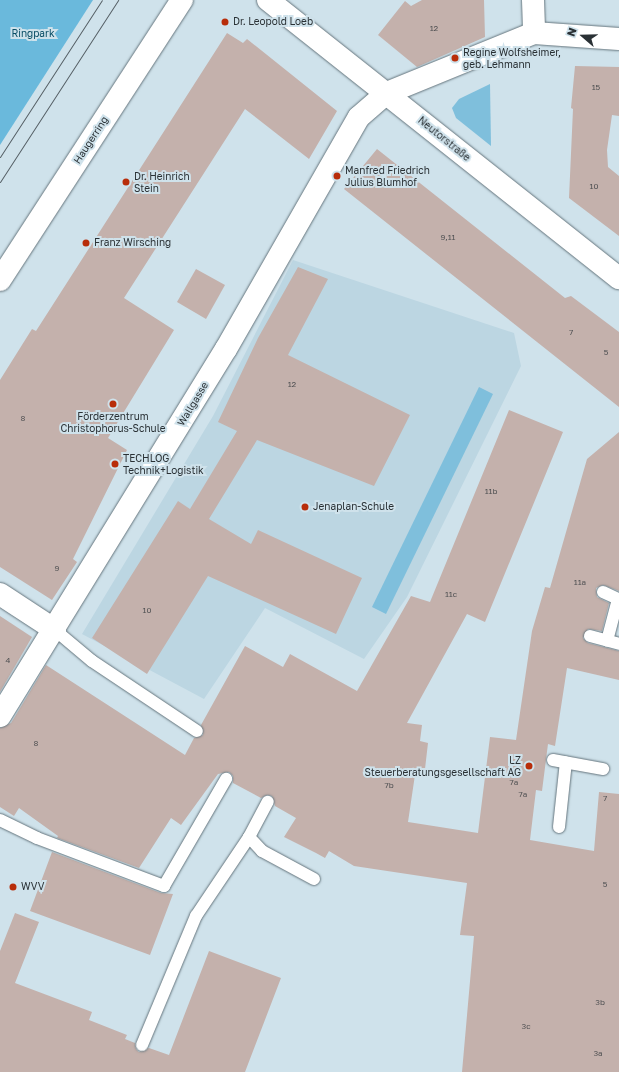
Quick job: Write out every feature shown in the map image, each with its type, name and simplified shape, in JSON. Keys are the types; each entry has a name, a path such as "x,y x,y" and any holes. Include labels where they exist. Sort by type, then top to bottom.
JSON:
{"street":[{"name":"Haugerring","path":"0,280 182,0"},
{"name":"Neutorstraße","path":"268,0 619,278"},
{"path":"533,0 534,33 619,40"},
{"name":"Wallgasse","path":"0,716 55,630 226,349 359,117 387,93 534,33"},
{"path":"0,594 55,630"}],"lane":[{"path":"590,636 613,642 618,599 603,592"},
{"path":"55,630 92,661 198,731"},
{"path":"552,760 603,769"},
{"path":"559,827 566,762"},
{"path":"0,820 37,838 164,886 226,779"},
{"path":"142,1045 196,916 249,837 268,802"},
{"path":"249,837 262,851 314,879"}],"shaded area":[{"path":"490,84 491,146 456,118 452,108 459,99"},
{"name":"Jenaplan-Schule","path":"293,260 514,333 521,366 407,597 364,659 265,608 204,699 82,634 213,416"},
{"path":"479,387 493,394 386,614 372,607"}],"green space":[{"name":"Ringpark","path":"0,0 93,0 0,145"}],"building":[{"path":"422,0 484,0 485,37 417,67 378,35 405,1 411,6"},
{"path":"227,33 243,43 247,39 337,111 309,159 245,109 124,298 174,330 108,438 127,450 73,559 77,562 52,600 0,567 0,380 32,329 36,331"},
{"path":"575,66 619,67 619,116 612,115 607,150 608,167 619,176 619,236 569,198 573,109 571,108"},
{"path":"377,149 565,298 571,296 619,332 619,407 344,189"},
{"path":"298,267 328,279 288,355 410,415 374,486 257,440 209,519 251,544 258,530 362,578 336,634 208,576 147,674 92,638 178,501 190,509 237,431 218,422 258,338"},
{"path":"196,269 225,285 206,319 177,302"},
{"path":"509,410 563,432 485,622 467,614 407,723 422,725 420,741 428,743 425,769 416,768 408,822 478,833 490,737 516,740 532,631 545,587 550,588 587,459 619,432 619,591 603,585 596,588 597,597 609,603 602,631 588,629 583,638 588,643 619,651 619,680 567,668 555,746 548,744 542,791 536,790 530,840 594,851 599,792 619,794 619,1072 462,1072 474,936 460,935 467,883 354,866 329,851 325,858 284,837 296,818 275,806 272,796 267,795 261,798 233,783 233,776 229,772 218,774 181,825 171,818 139,868 57,838 58,836 19,808 14,816 0,807 0,728 11,723 46,665 185,755 194,738 203,735 201,725 245,646 283,667 290,654 357,691 411,596 430,602"},
{"path":"0,616 32,637 0,692"},
{"path":"52,852 161,893 173,894 150,955 30,911"},
{"path":"15,913 39,922 15,983 92,1012 89,1020 127,1035 125,1039 135,1043 136,1049 139,1052 149,1048 169,1055 209,951 281,978 245,1072 0,1072 0,951"}],"tram line":[{"path":"0,157 102,0"},
{"path":"0,182 118,0"}],"place":[{"name":"Dr. Leopold Loeb","path":"225,22"},
{"name":"Regine Wolfsheimer, geb. Lehmann","path":"455,58"},
{"name":"Manfred Friedrich Julius Blumhof","path":"337,176"},
{"name":"Dr. Heinrich Stein","path":"126,182"},
{"name":"Franz Wirsching","path":"86,243"},
{"name":"Förderzentrum Christophorus-Schule","path":"113,404"},
{"name":"TECHLOG Technik+Logistik","path":"115,464"},
{"name":"Jenaplan-Schule","path":"305,507"},
{"name":"LZ Steuerberatungsgesellschaft AG","path":"529,766"},
{"name":"WVV","path":"13,887"}]}
